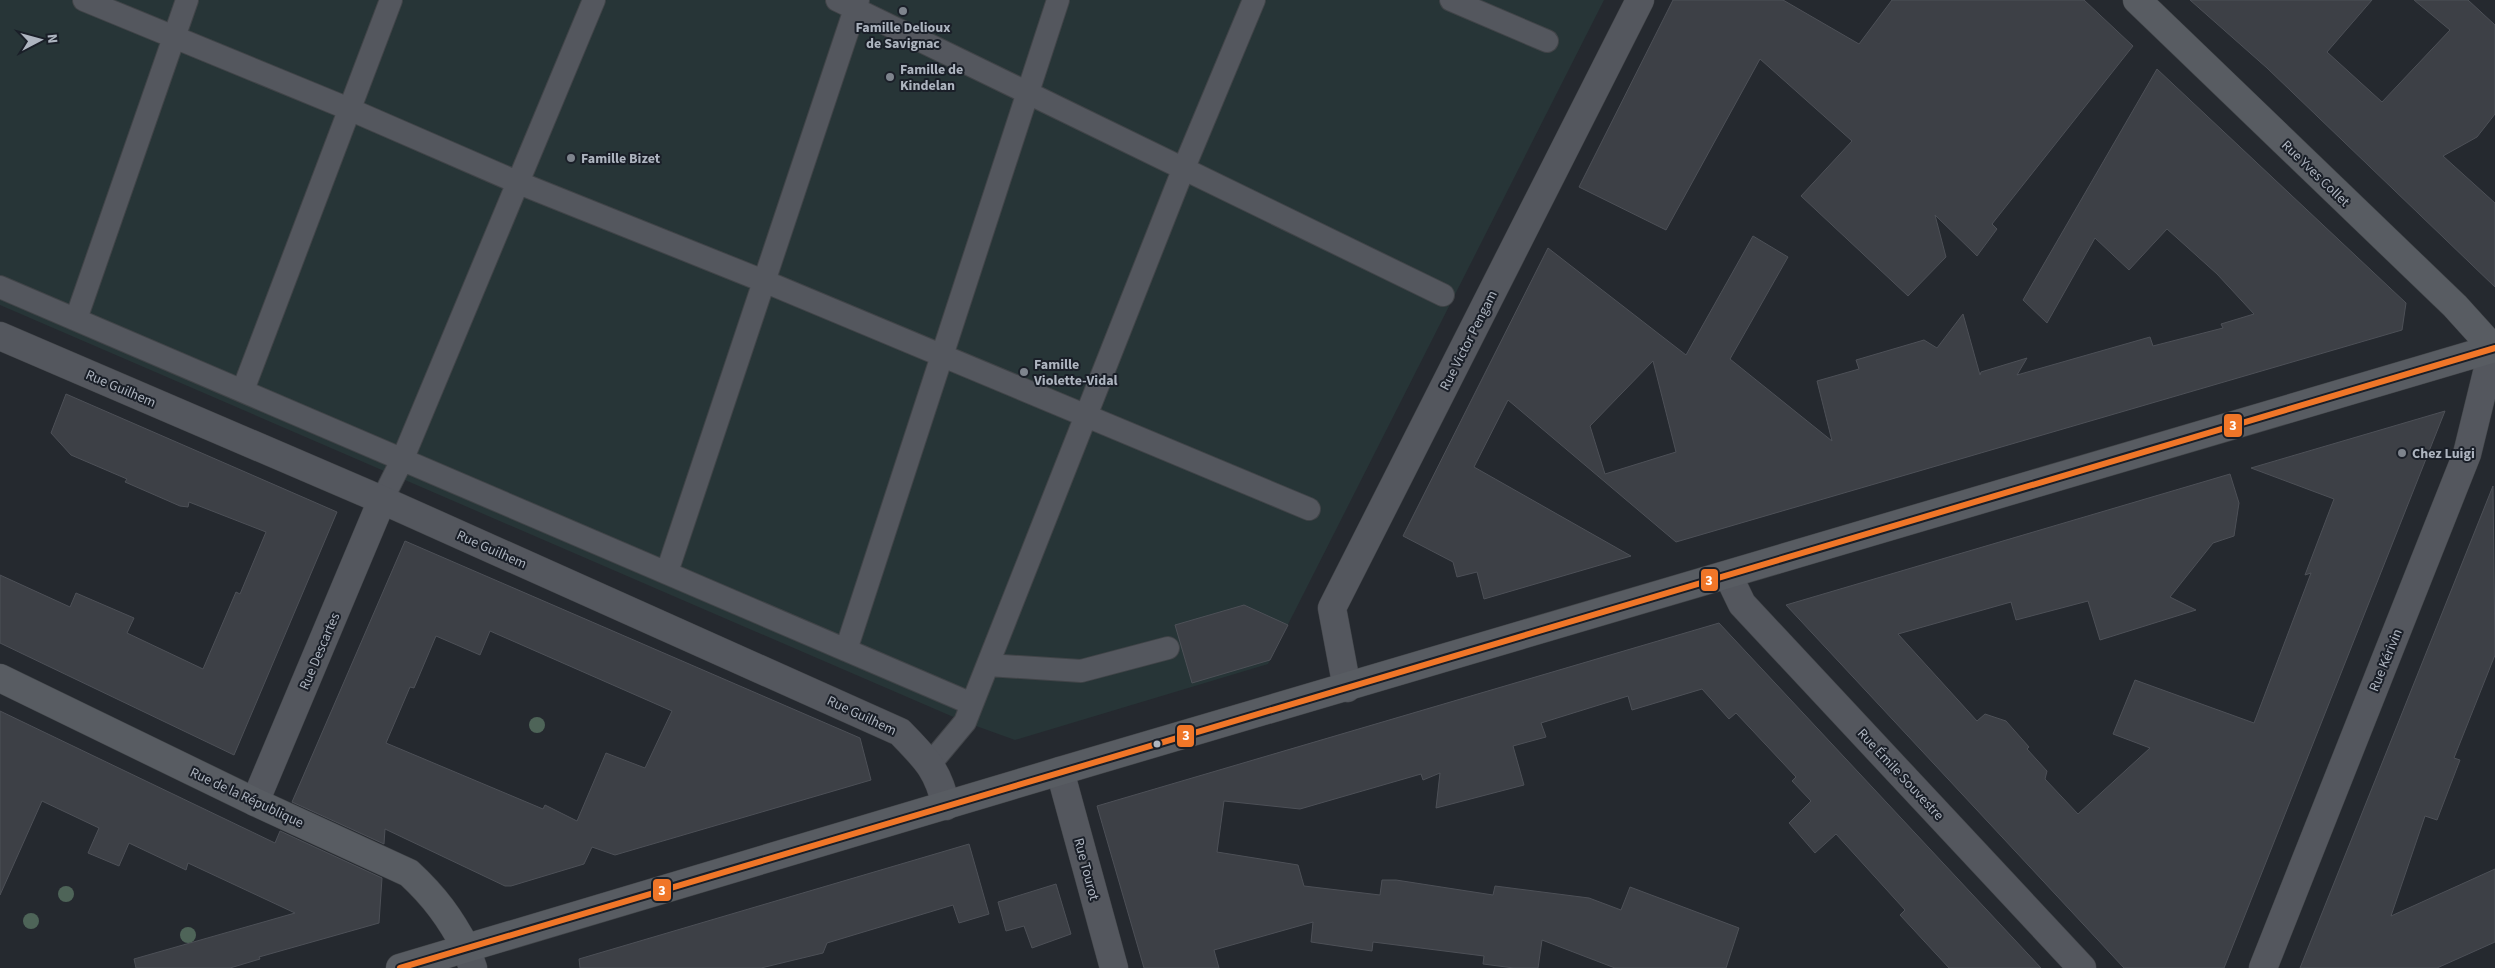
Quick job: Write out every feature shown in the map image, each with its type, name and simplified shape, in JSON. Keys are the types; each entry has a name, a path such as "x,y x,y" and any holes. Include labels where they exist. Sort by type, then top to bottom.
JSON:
{"street":[{"name":"Rue Victor Pengam","path":"1346,688 1332,608 1640,0"},
{"name":"Rue Yves Collet","path":"2136,0 2456,306 2494,348"},
{"name":"Rue Guilhem","path":"0,336 382,500 900,732 930,764 941,784 946,806"},
{"path":"400,968 470,958 1060,771 2494,348"},
{"name":"Rue Kérivin","path":"2263,968 2467,454 2494,348"},
{"name":"Rue Descartes","path":"255,802 382,500"},
{"name":"Rue Émile Souvestre","path":"1728,575 1742,604 2082,968"},
{"name":"Rue de la République","path":"0,678 255,802 410,873 427,889 450,918 470,958"},
{"name":"Rue Tourot","path":"1060,771 1114,968"}],"lane":[{"path":"84,0 349,109 519,183 766,282 1309,509"},
{"path":"76,319 187,0"},
{"path":"243,390 391,0"},
{"path":"382,500 403,458 594,0"},
{"path":"846,650 1058,0"},
{"path":"930,764 965,722 1183,170 1254,0"},
{"path":"1451,0 1547,40"},
{"path":"667,572 766,282 850,3 1183,170 1443,295"},
{"path":"0,287 403,458 972,704"},
{"path":"988,665 1081,671 1168,648"}],"shaded area":[{"path":"0,0 1604,0 1268,664 1015,740 965,722 0,305"}],"building":[{"path":"1673,0 1783,0 1859,44 1892,0 2084,0 2133,46 1992,224 1997,229 1977,256 1935,215 1946,257 1908,296 1801,196 1852,141 1760,59 1666,230 1579,187"},
{"path":"2190,0 2372,0 2327,52 2382,102 2450,30 2414,0 2468,0 2495,25 2495,114 2477,137 2443,156 2495,203 2495,287 2267,68"},
{"path":"2157,69 2406,303 2402,330 1676,542 1508,400 1474,467 1631,556 1484,599 1477,572 1457,577 1453,562 1403,536 1548,248 1686,355 1753,236 1788,257 1730,359 1832,441 1817,381 1859,369 1856,360 1924,340 1937,348 1963,314 1980,375 1981,372 2027,358 2017,375 2150,337 2153,346 2223,328 2221,324 2254,314 2217,274 2167,229 2129,270 2095,238 2047,323 2023,300","holes":["1653,361 1676,452 1605,474 1590,426"]},
{"path":"66,394 337,512 234,755 0,643 0,575 70,607 76,593 134,618 127,633 203,669 236,592 240,594 266,532 189,502 188,507 180,506 125,482 127,479 71,455 51,433"},
{"path":"2445,411 2224,968 2124,968 1786,605 2230,474 2239,503 2234,536 2213,543 2170,597 2196,610 2100,640 2088,601 2016,620 2011,602 1898,634 1977,721 1985,714 2006,721 2029,747 2027,749 2047,771 2045,779 2078,814 2150,748 2113,734 2135,680 2254,723 2311,573 2305,575 2334,499 2251,468"},
{"path":"2493,486 2495,655 2454,758 2460,760 2437,820 2425,816 2391,916 2495,869 2495,942 2437,968 2300,968"},
{"path":"405,541 860,738 871,780 615,855 592,847 584,864 511,886 505,886 385,829 384,844 292,802","holes":["490,631 672,711 645,768 606,753 577,821 545,805 543,809 386,743 410,687 414,688 436,636 480,655"]},
{"path":"1244,605 1288,625 1270,660 1192,683 1175,625"},
{"path":"1719,623 2041,968 1949,968 1900,915 1905,910 1836,834 1815,853 1789,823 1811,801 1792,781 1796,777 1736,713 1729,719 1702,689 1632,710 1628,696 1541,723 1546,737 1513,746 1524,785 1436,808 1440,773 1423,780 1421,774 1300,809 1224,801 1217,852 1298,865 1304,886 1380,895 1382,880 1396,880 1493,895 1495,886 1589,898 1621,910 1630,887 1739,928 1726,968 1615,968 1542,940 1538,968 1514,968 1483,964 1484,956 1373,942 1372,951 1311,942 1313,922 1214,950 1219,968 1144,968 1097,806"},
{"path":"0,711 275,843 280,831 382,878 379,923 259,957 260,959 230,968 136,968 134,959 295,913 188,863 186,870 129,843 119,866 88,853 99,828 42,801 0,895"},
{"path":"969,844 989,914 959,923 953,905 827,943 823,953 761,968 580,968 579,959"},
{"path":"1056,884 1071,934 1032,948 1024,926 1006,931 998,902"}],"transit line":[{"name":"3","path":"400,968 2495,348"}],"place":[{"name":"Famille Delioux de Savignac","path":"903,11"},
{"name":"Famille de Kindelan","path":"890,77"},
{"name":"Famille Bizet","path":"571,158"},
{"name":"Famille Violette-Vidal","path":"1024,372"},
{"name":"Chez Luigi","path":"2402,453"}]}
